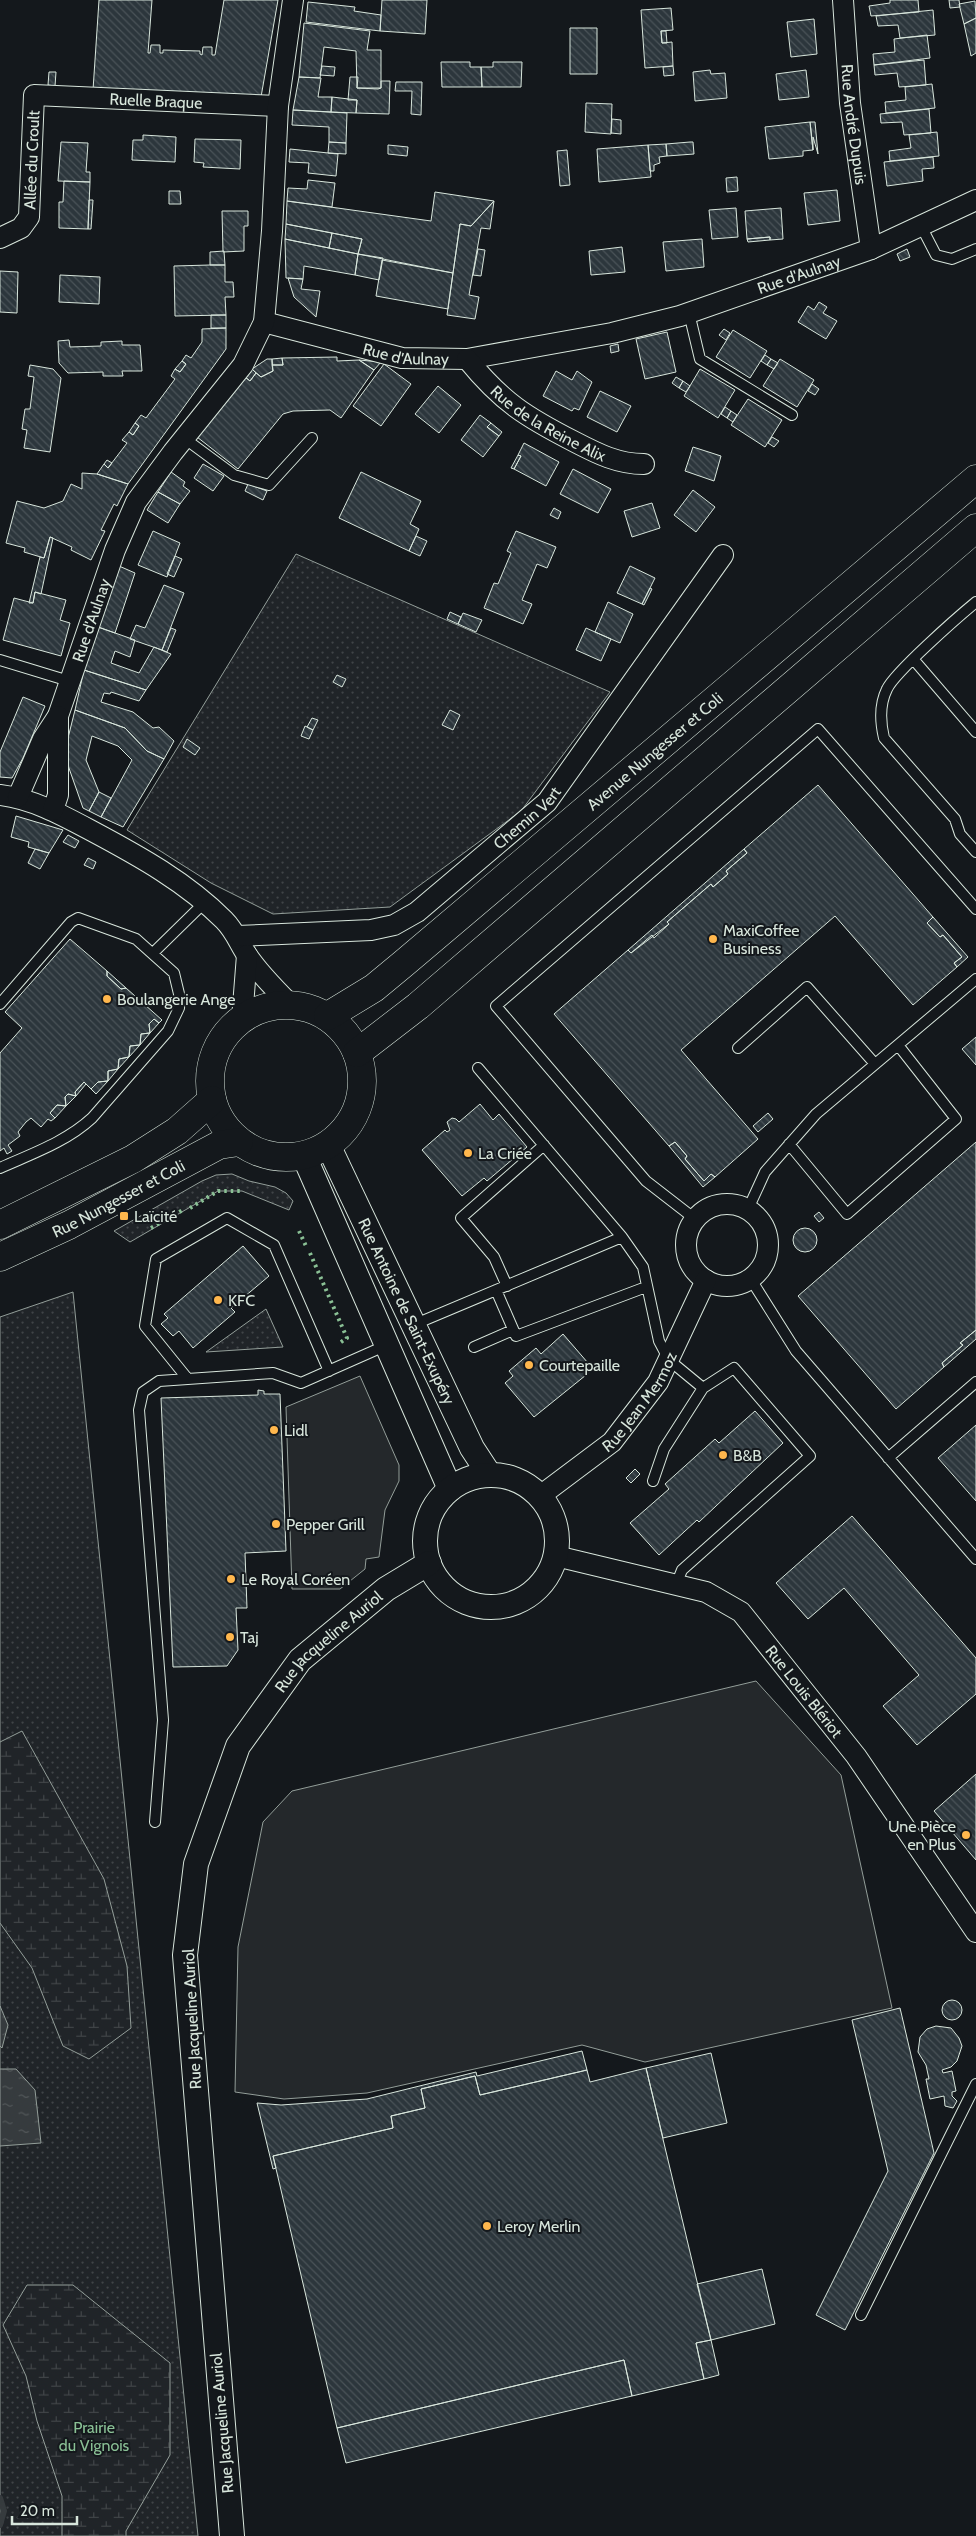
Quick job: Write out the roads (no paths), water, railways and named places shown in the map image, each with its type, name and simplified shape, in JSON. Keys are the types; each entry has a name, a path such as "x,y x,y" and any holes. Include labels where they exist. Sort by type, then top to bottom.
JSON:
{"main road":[{"name":"Avenue Nungesser et Coli","path":"328,1016 374,988 403,964 976,479"},
{"path":"358,1053 418,1006 976,528"},
{"path":"290,1004 310,1008 328,1016 345,1032 358,1053 363,1078 359,1104 347,1127 316,1151 281,1158 259,1153 238,1142 224,1127 212,1100 209,1085 212,1059 224,1036 242,1019 273,1005 290,1004"},
{"name":"Rue Nungesser et Coli","path":"0,1225 133,1159 177,1131 212,1100"},
{"name":"Rue Nungesser et Coli","path":"0,1257 69,1225 219,1145 238,1142"}],"street":[{"path":"264,322 272,231 278,106 293,0"},
{"name":"Rue André Dupuis","path":"843,0 850,103 871,249"},
{"name":"Ruelle Braque","path":"34,95 278,106"},
{"name":"Allée du Croult","path":"0,238 21,228 29,217 34,95"},
{"name":"Rue d'Aulnay","path":"290,1004 246,955 237,936 204,903 144,858 53,810 9,796 58,716 116,550 136,502 184,438 244,365 264,322 402,358 467,360 612,333 689,313 871,249 976,200"},
{"name":"Rue de la Reine Alix","path":"467,360 490,387 530,419 606,458 629,464 644,464"},
{"name":"Chemin Vert","path":"237,936 371,930 394,925 418,912 547,802 723,555"},
{"name":"Rue d'Aulnay","path":"53,810 58,795 58,716"},
{"name":"Rue d'Aulnay","path":"242,1019 246,955"},
{"name":"Rue Antoine de Saint-Exupéry","path":"316,1151 413,1325 472,1448 489,1474"},
{"name":"Rue Antoine de Saint-Exupéry","path":"316,1151 388,1345 450,1489"},
{"path":"725,1203 748,1209 763,1226 768,1249 765,1260 750,1278 728,1286 706,1280 694,1268 686,1252 686,1240 695,1219 703,1211 725,1203"},
{"name":"Rue Jean Mermoz","path":"540,1496 612,1442 658,1382 706,1280"},
{"path":"489,1474 524,1483 540,1496 552,1515 557,1533 556,1556 550,1572 535,1590 520,1601 498,1607 478,1606 457,1598 440,1583 429,1563 425,1540 430,1517 435,1506 450,1489 467,1479 489,1474"},
{"name":"Rue Louis Blériot","path":"556,1556 706,1592 741,1612 856,1756 976,1932"},
{"name":"Rue Jacqueline Auriol","path":"232,2536 185,1955 196,1864 238,1746 300,1660 386,1589 429,1563"}],"lane":[{"path":"921,226 936,255 952,259 976,249"},
{"path":"689,313 700,359 792,415"},
{"path":"184,438 234,474 269,485 312,438"},
{"path":"976,602 891,683 886,691 881,716 884,738 955,819 960,834 976,852"},
{"path":"0,660 69,681"},
{"path":"914,660 976,732"},
{"path":"695,1219 646,1181 496,1006 818,729 976,909"},
{"path":"153,953 204,903"},
{"path":"0,1004 75,918 129,936 153,953 174,972 180,998 179,1008 168,1031 82,1127 41,1150 0,1168"},
{"path":"748,1209 765,1172 816,1114 976,979"},
{"path":"738,1048 807,987 875,1064"},
{"path":"789,1144 847,1214 956,1119 898,1045"},
{"path":"478,1068 622,1237 643,1267 659,1340 668,1360 703,1388"},
{"path":"507,1286 494,1257 461,1218 544,1145"},
{"path":"187,1378 145,1326 156,1259 227,1218 274,1245 329,1371"},
{"path":"413,1325 622,1237"},
{"path":"750,1278 796,1351 976,1559"},
{"path":"496,1290 516,1336 646,1287"},
{"path":"474,1347 514,1330"},
{"path":"155,1822 163,1720 139,1410 143,1392 160,1381 272,1373 301,1383 388,1345"},
{"path":"653,1481 664,1449 703,1388 734,1368 810,1456 682,1570 676,1585"},
{"path":"888,1458 976,1382"},
{"path":"861,2315 976,2084"}],"water":[{"path":"0,2006 8,2025 2,2048 0,2046"},
{"path":"0,2069 16,2069 35,2090 41,2143 0,2146"}],"waterway":[{"path":"0,2498 4,2511 0,2525"}],"place":[{"name":"MaxiCoffee Business","path":"713,939"},
{"name":"Boulangerie Ange","path":"107,999"},
{"name":"La Criée","path":"468,1153"},
{"name":"Laïcité","path":"124,1216"},
{"name":"KFC","path":"218,1300"},
{"name":"Courtepaille","path":"529,1365"},
{"name":"Lidl","path":"274,1430"},
{"name":"B&B","path":"723,1455"},
{"name":"Pepper Grill","path":"276,1524"},
{"name":"Le Royal Coréen","path":"231,1579"},
{"name":"Taj","path":"230,1637"},
{"name":"Une Pièce en Plus","path":"966,1835"},
{"name":"Leroy Merlin","path":"487,2226"}],"park label":[{"name":"Prairie du Vignois","path":"94,2436"}]}
